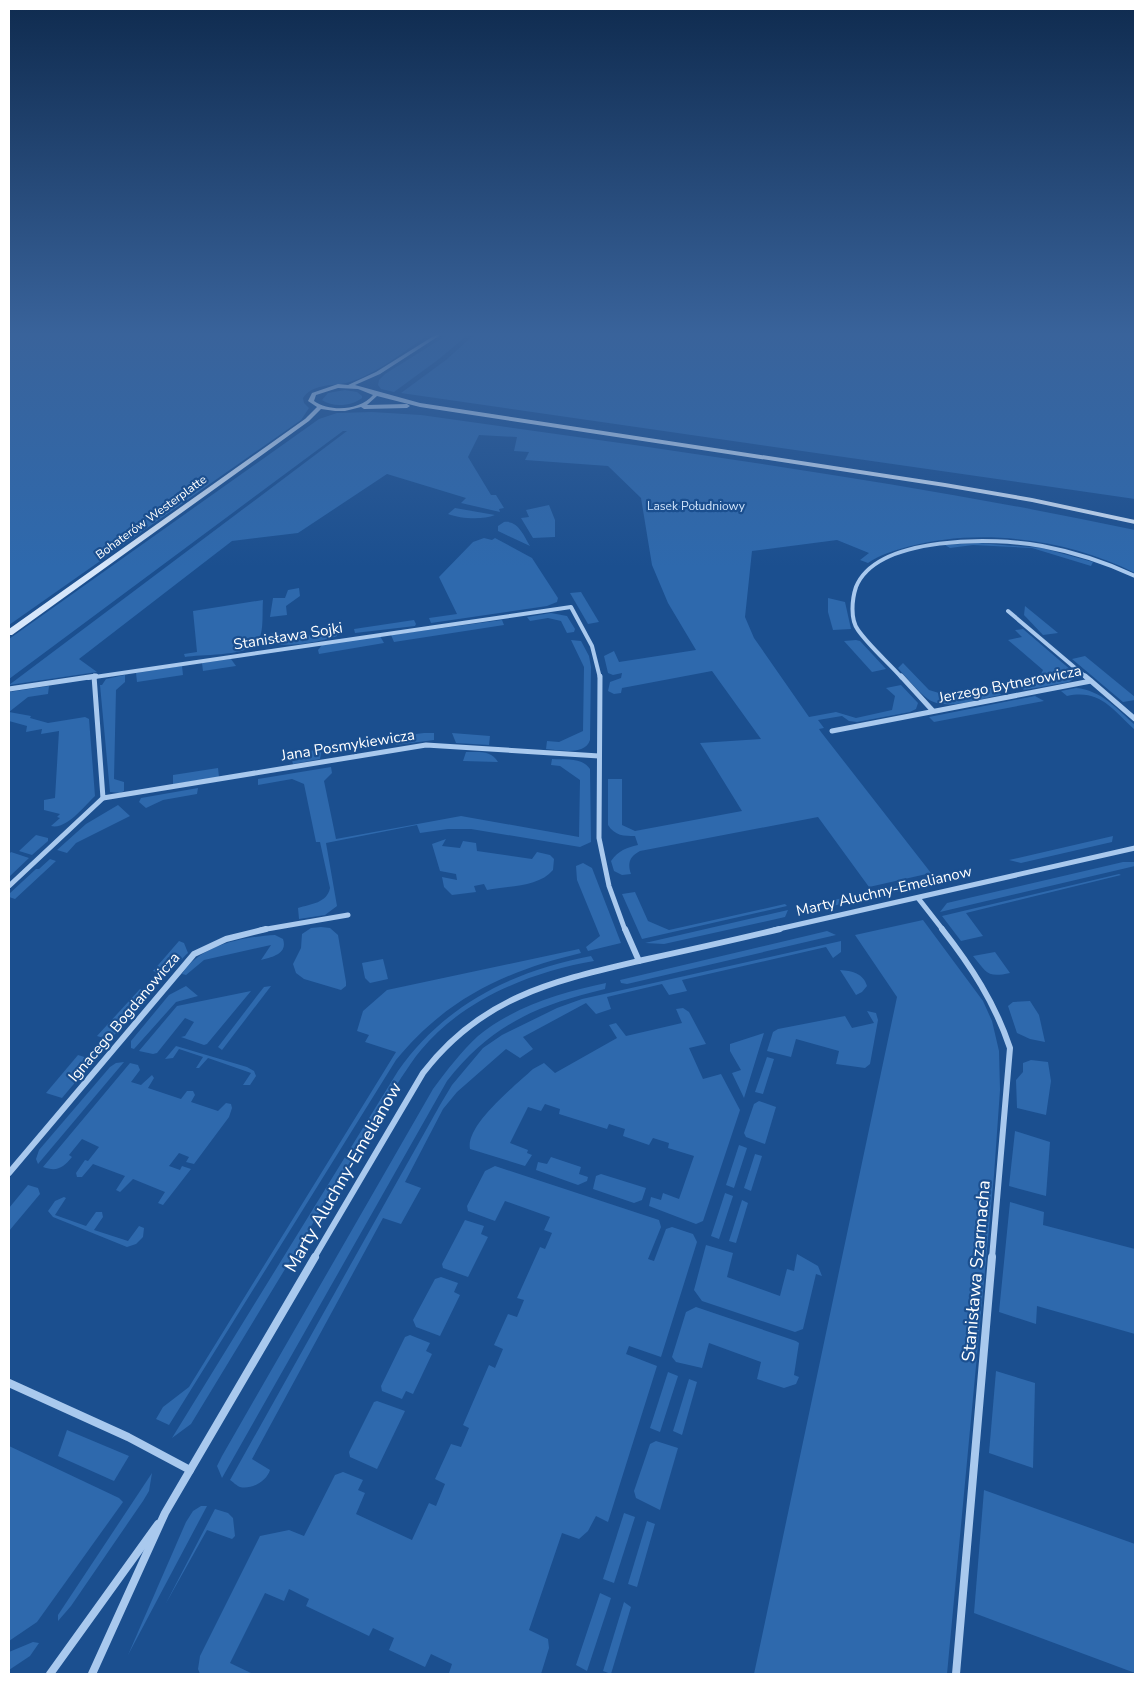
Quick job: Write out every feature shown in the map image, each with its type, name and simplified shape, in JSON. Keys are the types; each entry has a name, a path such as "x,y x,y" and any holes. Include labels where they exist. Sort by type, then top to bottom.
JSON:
{"main road":[{"name":"Bohaterów Westerplatte","path":"9,633 307,420 316,411"},
{"name":"Bohaterów Westerplatte","path":"307,420 328,411"},
{"path":"456,411 945,485 1032,500 1135,522"}],"street":[{"name":"Jerzego Bytnerowicza","path":"932,711 857,629 853,618 851,595 859,580 871,566 896,553 918,547 960,541 986,541 1026,544 1060,550 1119,568 1135,576"},
{"name":"Stanisława Sojki","path":"9,689 570,607 598,658 599,756"},
{"name":"Jerzego Bytnerowicza","path":"1008,611 1135,719"},
{"path":"9,886 103,798 94,676"},
{"name":"Jerzego Bytnerowicza","path":"832,731 1092,681"},
{"name":"Jana Posmykiewicza","path":"103,798 426,745 599,756"},
{"path":"599,756 601,860 618,915 639,961"},
{"name":"Marty Aluchny-Emelianow","path":"50,1674 165,1513 432,1060 467,1026 517,997 566,978 1135,848"},
{"name":"Stanisława Szarmacha","path":"918,898 981,981 995,1006 1010,1048 956,1674"},
{"name":"Ignacego Bogdanowicza","path":"9,1173 194,954 205,946 234,937 348,915"},
{"path":"9,1383 128,1437 190,1470"},
{"name":"Marty Aluchny-Emelianow","path":"92,1674 165,1513"}],"green space":[{"path":"9,411 307,411 301,420 9,625"},
{"path":"522,411 1135,411 1135,499"},
{"name":"Lasek Południowy","path":"372,412 421,415 779,466 1046,512 1135,530 1135,573 1109,561 1081,552 1053,545 994,537 935,541 891,552 868,563 860,560 869,553 837,540 752,551 745,617 754,638 809,717 836,712 856,718 892,710 895,696 886,688 901,685 918,703 916,709 910,712 857,722 849,721 842,716 818,720 824,728 819,729 821,732 931,873 869,887 818,817 640,851 630,860 631,874 622,875 614,871 611,861 614,857 623,850 638,845 635,836 617,833 608,825 608,779 622,779 622,825 635,831 742,811 700,743 761,739 712,671 622,688 621,693 614,694 608,691 610,682 621,678 622,673 613,675 608,673 604,656 614,651 619,662 696,650 668,603 652,565 641,498 608,466 525,460 529,452 514,451 517,437 479,435 468,457 491,495 496,495 504,508 499,509 500,512 461,503 466,498 387,474 298,533 232,541 79,659 97,672 9,685 347,431 343,431 9,679 9,639 319,419 337,413"},
{"path":"549,505 555,520 555,537 533,538 521,518 529,517 526,510"},
{"path":"455,508 495,515 484,518 472,518 448,514"},
{"path":"504,522 517,526 530,546 498,531 498,526"},
{"path":"484,538 492,540 495,538 532,558 558,598 557,602 547,606 431,623 429,618 457,614 439,577 473,542"},
{"path":"978,543 1042,548 1093,562 1091,566 1032,548 973,545 950,548 945,545"},
{"path":"299,588 300,596 286,606 287,615 270,617 273,598 285,598 288,590"},
{"path":"581,592 599,622 588,624 570,593"},
{"path":"828,598 845,602 851,629 833,630 828,612"},
{"path":"263,600 262,631 259,640 254,645 237,652 185,657 184,654 197,652 193,611"},
{"path":"1025,606 1058,633 1043,635 1024,615"},
{"path":"551,613 567,616 575,629 574,632 567,633 561,621 548,618 530,621 527,617"},
{"path":"414,620 415,626 355,633 354,629"},
{"path":"502,620 504,625 394,642 391,635"},
{"path":"1023,629 1072,671 1075,678 1069,682 1024,690 1016,683 1039,678 1043,670 1008,640 1022,637 1015,630"},
{"path":"289,632 291,638 336,632 337,636 292,645 275,644 270,641 269,634"},
{"path":"380,636 384,643 319,654 318,650 322,645"},
{"path":"571,640 581,641 589,656 591,667 590,740 587,745 577,750 546,749 547,741 559,742 583,731 584,667"},
{"path":"844,641 860,641 886,669 872,672"},
{"path":"1085,656 1135,697 1135,700 1123,702 1072,659"},
{"path":"231,659 236,666 203,671 202,663"},
{"path":"903,663 929,690 949,696 995,687 1001,695 964,703 936,703 920,692 898,668"},
{"path":"182,666 183,675 137,682 136,673"},
{"path":"125,675 125,682 116,690 114,779 124,782 124,791 120,793 110,792 100,685 106,679"},
{"path":"49,686 48,694 28,697 9,712 9,692"},
{"path":"1076,688 1101,696 1135,725 1135,730 1112,708 1097,698 1088,695 1067,696 1061,691"},
{"path":"1035,696 1044,701 934,722 929,717"},
{"path":"9,712 31,716 30,718 48,723 85,717 89,719 95,796 69,821 57,826 51,826 60,818 57,817 60,814 44,810 44,800 55,798 59,731 41,734 42,729 26,732 27,726 9,721"},
{"path":"434,733 434,740 396,745 393,737"},
{"path":"452,733 490,736 489,745 456,743"},
{"path":"322,749 320,759 293,764 290,754"},
{"path":"466,752 480,752 492,755 498,762 463,761"},
{"path":"552,759 578,761 587,765 590,769 591,842 580,847 471,829 448,829 420,833 417,825 326,843 337,906 325,915 299,919 298,908 322,900 326,897 330,888 320,842 316,842 304,784 292,779 258,785 258,779 331,767 332,773 324,781 336,839 461,816 579,837 580,780 560,766 551,765"},
{"path":"218,768 219,777 173,784 173,775"},
{"path":"198,788 197,794 163,800 146,808 139,802 141,798"},
{"path":"118,805 130,816 76,843 67,853 57,850 86,824"},
{"path":"36,835 48,838 48,841 32,855 19,851"},
{"path":"1113,836 1112,842 1021,863 1009,860"},
{"path":"446,839 442,846 460,848 463,841 476,843 477,851 532,859 537,852 550,855 554,859 553,870 547,876 532,883 487,890 484,884 474,886 476,892 452,895 444,887 442,877 457,880 456,874 440,871 432,844"},
{"path":"11,852 29,858 9,877 9,854"},
{"path":"50,859 56,861 15,899 9,897 9,894"},
{"path":"1123,862 1135,862 1135,866 940,912 947,903"},
{"path":"583,863 592,868 621,943 588,951 586,947 600,936 577,880 576,866"},
{"path":"969,869 971,872 966,876 887,894 885,889"},
{"path":"1121,875 966,913 983,936 961,941 942,916"},
{"path":"635,892 648,921 669,930 785,904 787,906 642,939 622,894"},
{"path":"869,892 877,896 810,911 799,908"},
{"path":"788,910 785,917 664,944 645,943"},
{"path":"923,920 983,1001 992,1021 999,1051 1000,1090 994,1175 947,1674 754,1674 897,997 855,935"},
{"path":"311,928 330,928 338,935 346,982 346,986 341,990 304,979 296,973 293,964 301,948 302,934"},
{"path":"827,931 836,935 627,984 621,983 620,980"},
{"path":"275,935 283,939 284,944 281,951 274,956 261,960 271,945 204,960 186,975 182,974 190,964 211,949 236,941"},
{"path":"179,941 184,943 188,953 170,971 153,971"},
{"path":"841,941 841,952 833,958 826,947 682,980 687,991 669,995 662,984 607,997 611,1009 596,1014 586,1003 523,1037 533,1049 520,1058 506,1049 457,1092 443,1109 405,1182 421,1188 401,1224 383,1218 252,1459 270,1470 266,1478 254,1486 244,1488 230,1480 440,1105 452,1085 483,1048 502,1035 557,1008 582,999"},
{"path":"579,949 581,953 527,969 479,990 435,1020 396,1060 169,1425 156,1419 163,1407 189,1387 396,1052 365,1042 369,1035 357,1031 363,1011 387,990"},
{"path":"995,952 1010,973 996,975 988,973 973,956"},
{"path":"591,956 594,961 546,972 478,1002 438,1032 421,1050 401,1078 191,1424 172,1438 398,1071 417,1047 459,1009 483,994 508,981 535,971 562,962"},
{"path":"383,959 388,979 370,983 365,978 362,963"},
{"path":"840,970 860,975 867,986 856,995"},
{"path":"606,983 605,989 558,1002 517,1020 481,1045 447,1081 222,1478 217,1466 222,1456 433,1089 460,1055 478,1036 492,1026 539,1002 572,991"},
{"path":"186,986 198,996 176,1002 134,1049 131,1048 131,1041 169,995"},
{"path":"271,986 222,1050 218,1047 264,987"},
{"path":"140,989 152,992 110,1040 97,1036"},
{"path":"251,991 207,1044 204,1045 181,1037 185,1036 194,1022 185,1018 157,1053 139,1051 177,1006"},
{"path":"1030,1001 1039,1015 1045,1042 1030,1039 1017,1033 1008,1006 1013,1002"},
{"path":"683,1008 689,1012 706,1044 689,1048 703,1079 721,1074 740,1110 703,1221 696,1224 649,1206 651,1197 661,1200 663,1193 679,1199 694,1156 668,1148 669,1143 653,1138 649,1145 623,1136 625,1129 609,1124 607,1129 559,1114 560,1109 545,1104 541,1111 528,1107 510,1143 528,1150 527,1153 532,1155 525,1166 470,1149 475,1129 483,1117 533,1069 544,1063 555,1073 617,1038 609,1025 616,1023 626,1036 682,1023 676,1009"},
{"path":"867,1011 876,1013 878,1020 870,1064 865,1068 836,1064 839,1051 796,1039 791,1057 767,1051 773,1032 778,1029 845,1016 852,1028 874,1023"},
{"path":"764,1033 744,1098 732,1073 741,1070 730,1051 730,1044"},
{"path":"176,1046 247,1067 254,1071 256,1076 250,1085 243,1085 251,1073 208,1058 199,1068 196,1068 203,1057 179,1049 173,1058 165,1059"},
{"path":"78,1055 94,1060 62,1098 46,1093"},
{"path":"767,1057 774,1059 763,1094 755,1092"},
{"path":"1031,1060 1048,1062 1051,1081 1046,1115 1017,1108 1016,1080 1023,1072 1023,1063"},
{"path":"124,1062 38,1164 36,1159 39,1150 110,1067 116,1063"},
{"path":"130,1063 138,1065 140,1070 131,1082 141,1085 152,1075 154,1078 148,1088 181,1099 187,1091 193,1091 195,1095 191,1102 218,1111 226,1103 231,1104 232,1108 229,1117 194,1164 186,1162 189,1157 179,1153 169,1166 180,1170 182,1166 191,1169 163,1205 158,1203 165,1192 133,1179 120,1192 116,1190 125,1176 93,1164 82,1177 77,1177 76,1173 85,1160 88,1161 99,1147 82,1139 69,1155 72,1157 66,1164 56,1169 43,1167"},
{"path":"759,1101 776,1107 765,1144 746,1137 744,1133 754,1104"},
{"path":"1015,1131 1050,1142 1046,1196 1009,1186"},
{"path":"739,1145 747,1148 734,1188 726,1185"},
{"path":"755,1154 762,1156 751,1191 744,1188"},
{"path":"551,1157 581,1167 579,1174 588,1177 587,1181 578,1185 536,1170 538,1162 547,1164"},
{"path":"495,1166 659,1220 661,1227 648,1259 654,1261 666,1229 672,1227 693,1234 697,1242 661,1357 629,1346 626,1354 657,1366 608,1522 596,1516 588,1531 579,1539 562,1533 529,1630 548,1639 549,1648 541,1674 452,1674 449,1673 452,1664 431,1654 425,1667 389,1650 394,1638 373,1628 369,1636 306,1606 309,1599 289,1589 284,1601 265,1593 230,1663 253,1674 200,1674 198,1669 200,1656 260,1536 289,1530 304,1536 335,1475 343,1472 363,1480 358,1490 365,1493 356,1514 412,1540 429,1503 436,1506 445,1484 435,1479 451,1444 461,1447 469,1428 463,1425 489,1365 495,1368 503,1349 494,1345 508,1314 517,1317 524,1300 517,1298 540,1247 545,1249 552,1233 544,1230 550,1217 505,1201 495,1221 468,1211 467,1206 485,1171"},
{"path":"601,1174 646,1188 642,1200 634,1203 593,1189 596,1176"},
{"path":"28,1185 38,1188 40,1194 9,1231 9,1208"},
{"path":"725,1193 733,1196 719,1239 711,1236"},
{"path":"66,1198 55,1215 86,1226 96,1212 102,1212 103,1217 94,1230 128,1241 139,1226 144,1228 143,1237 136,1244 127,1247 53,1217 48,1211 55,1201"},
{"path":"742,1200 748,1203 736,1243 729,1241"},
{"path":"1010,1202 1044,1212 1043,1225 1135,1249 1135,1334 1037,1306 1036,1324 999,1312"},
{"path":"465,1220 484,1226 481,1234 488,1237 468,1277 443,1268 442,1264"},
{"path":"706,1245 733,1253 727,1277 780,1296 787,1269 794,1271 797,1254 818,1266 822,1276 816,1274 803,1329 795,1332 702,1301 694,1290"},
{"path":"441,1277 458,1283 454,1292 460,1295 440,1336 416,1327 413,1320 435,1279"},
{"path":"696,1307 799,1343 794,1375 799,1377 796,1384 784,1388 757,1379 761,1362 709,1343 702,1368 676,1362 672,1357 686,1312"},
{"path":"410,1335 430,1343 426,1351 432,1354 413,1394 406,1391 402,1399 382,1391 381,1386 405,1337"},
{"path":"996,1371 1035,1383 1033,1468 989,1453"},
{"path":"668,1372 678,1376 660,1432 650,1428"},
{"path":"689,1379 697,1382 682,1435 673,1431"},
{"path":"377,1401 405,1411 377,1469 350,1457 349,1452 374,1402"},
{"path":"67,1430 129,1456 114,1481 58,1456"},
{"path":"656,1441 678,1448 660,1510 636,1498 634,1491 650,1444"},
{"path":"9,1446 119,1498 123,1502 37,1622 9,1641"},
{"path":"152,1473 149,1491 143,1501 71,1606 58,1621 58,1615"},
{"path":"984,1490 1135,1544 1135,1673 974,1613"},
{"path":"201,1506 207,1506 128,1655 186,1522 193,1511"},
{"path":"215,1509 228,1513 233,1518 235,1536 232,1539 207,1530 165,1605"},
{"path":"624,1513 635,1517 614,1583 603,1579"},
{"path":"647,1521 655,1524 637,1587 628,1584"},
{"path":"600,1593 611,1598 587,1671 576,1665"},
{"path":"624,1602 631,1607 611,1674 603,1671"},
{"path":"33,1642 39,1643 30,1656 9,1670 9,1652"}]}
